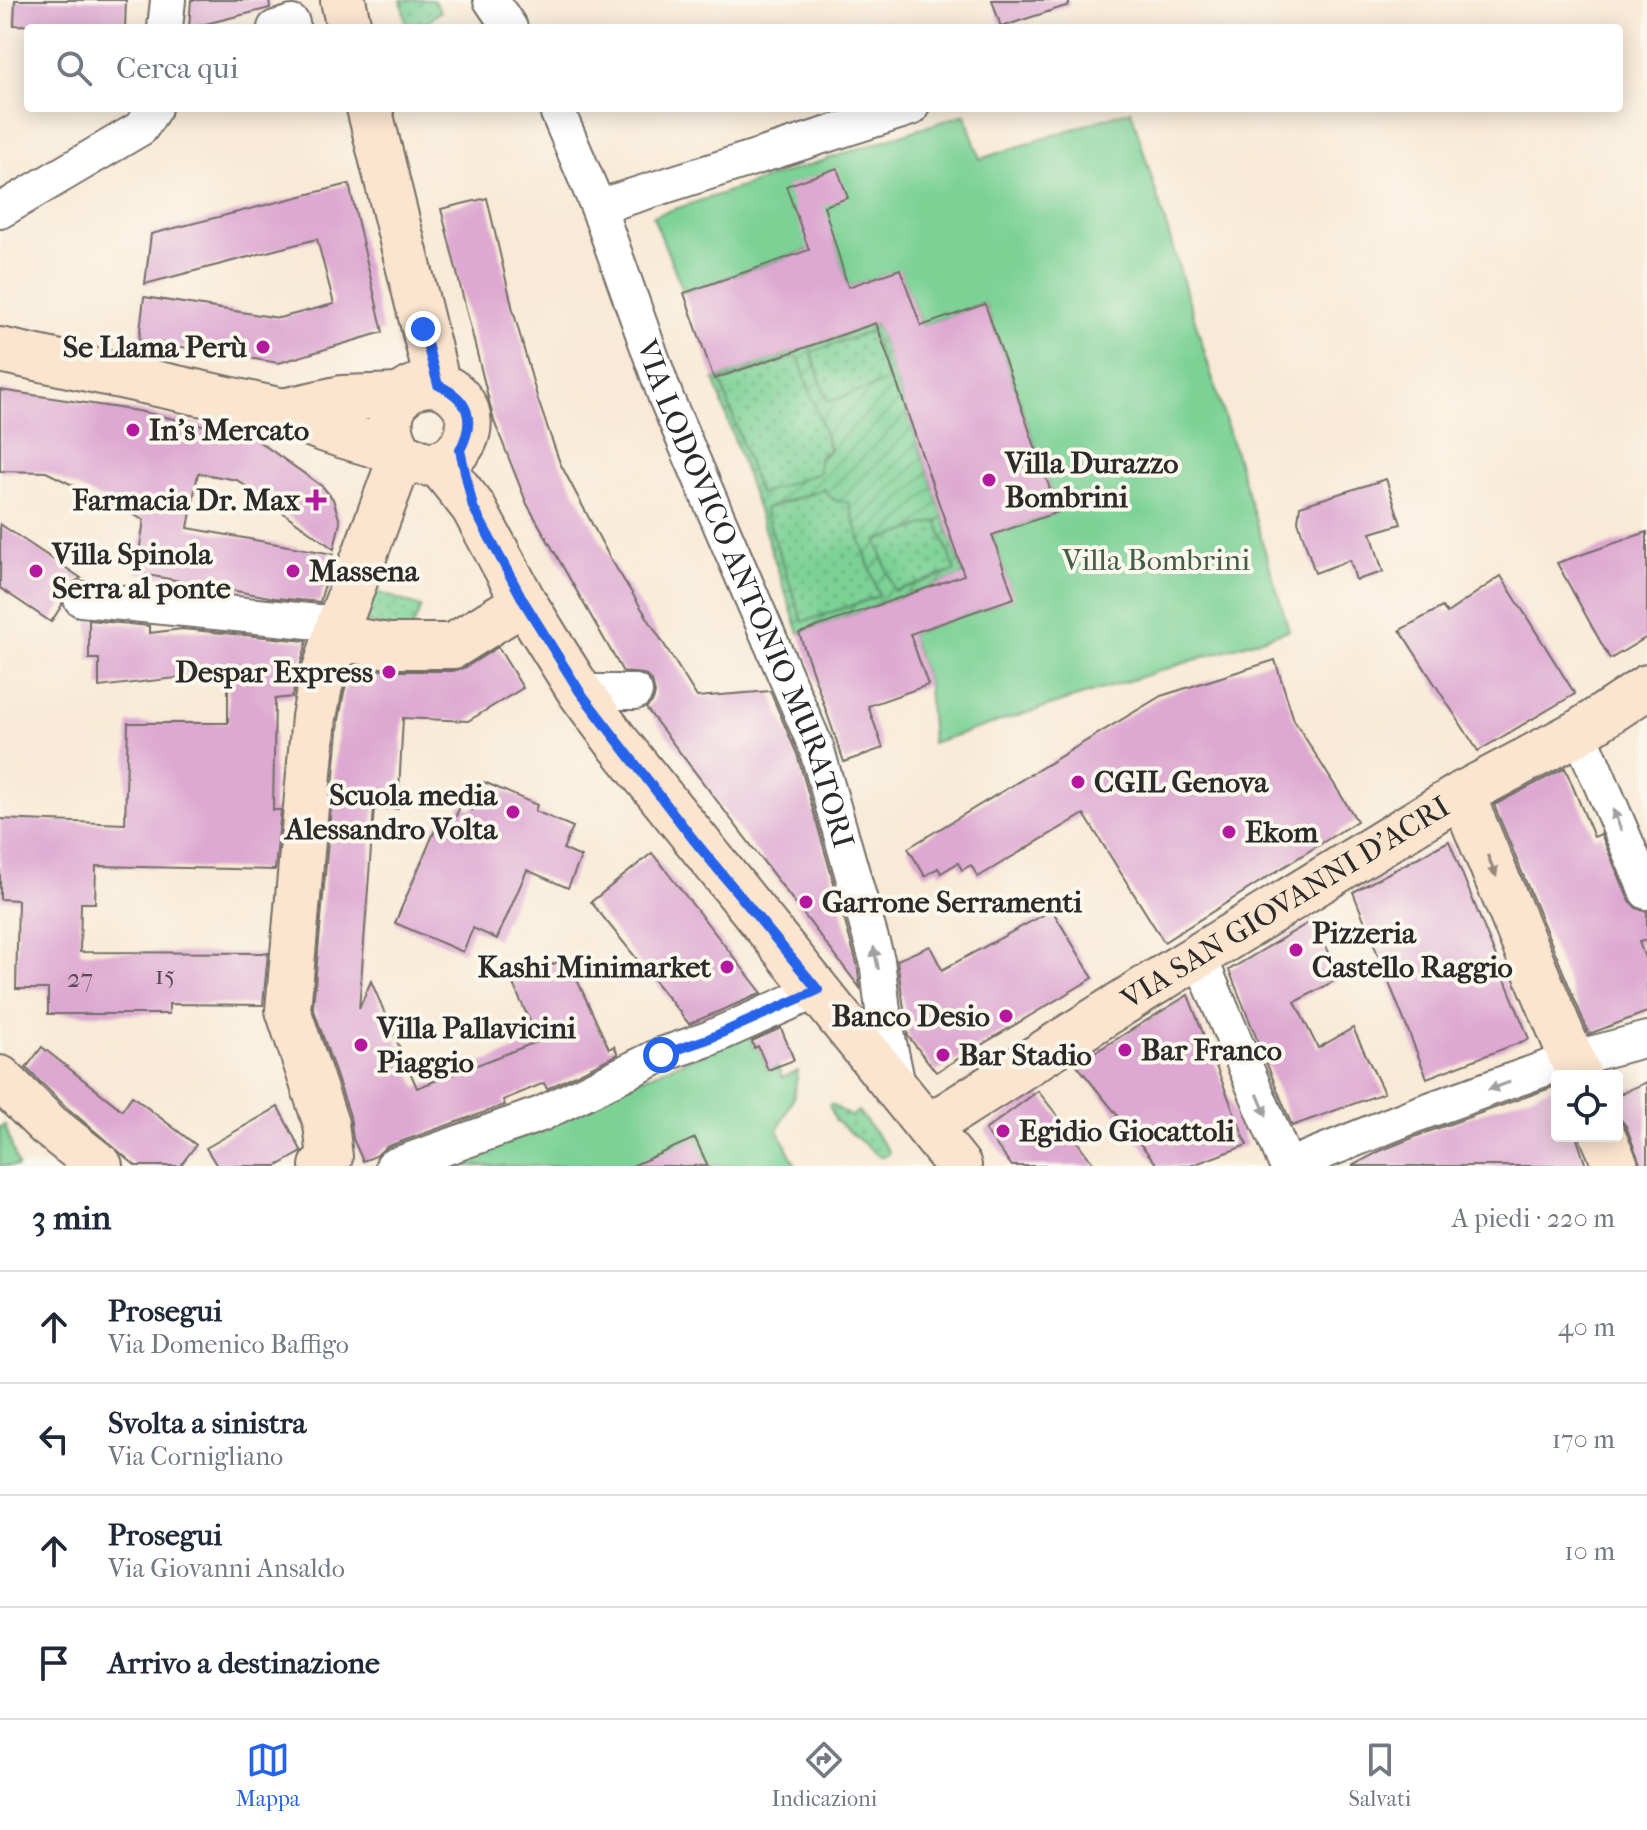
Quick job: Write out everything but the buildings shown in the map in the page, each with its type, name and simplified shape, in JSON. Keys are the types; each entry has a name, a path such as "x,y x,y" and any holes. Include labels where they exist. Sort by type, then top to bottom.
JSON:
{"main road":[{"path":"343,0 348,24"},
{"path":"370,112 423,329 419,390"},
{"path":"0,350 295,418 433,456"},
{"path":"419,390 392,409 389,425 393,441 433,456 473,507 524,602 580,692 693,839 959,1166"},
{"path":"295,418 342,398 419,390 453,391 469,419 468,435 433,456 336,637 314,717 288,1010 326,1124 330,1157 322,1166"},
{"path":"336,637 389,646 453,646 524,602"},
{"name":"VIA SAN GIOVANNI D'ACRI","path":"928,1127 1462,794 1579,732 1647,687"},
{"path":"1462,794 1575,1068"},
{"path":"0,1078 48,1125 100,1166"},
{"path":"1606,1142 1616,1166"}],"street":[{"path":"165,24 168,0"},
{"path":"491,0 507,24"},
{"path":"0,211 141,128 151,112"},
{"name":"VIA LODOVICO ANTONIO MURATORI","path":"558,112 598,207 666,398 816,747 877,960 884,1019 899,1090"},
{"path":"598,207 898,112"},
{"path":"81,599 336,637"},
{"path":"580,692 635,692"},
{"path":"1579,732 1647,892"},
{"path":"1199,956 1288,1166 1415,1115 1575,1068 1647,1039"},
{"path":"393,1166 541,1114 661,1055 708,1039 818,990"}],"green space":[{"path":"401,0 433,0 441,11 426,24 406,24"},
{"name":"Villa Bombrini","path":"1132,112 1289,630 932,743 928,685 910,634 1013,598 992,535 1058,512 985,304 921,326 900,270 848,287 834,241 684,293 653,216 965,114 980,159"},
{"path":"876,323 964,575 799,633 714,379","holes":["872,331 888,381 828,402 811,352","798,356 830,450 819,458 819,473 759,494 721,381","824,489 834,499 848,502 879,596 803,622 764,509","937,521 955,571 894,591 877,541"]},
{"path":"872,331 889,381 828,402 811,352"},
{"path":"798,355 830,450 822,454 820,473 759,495 721,381"},
{"path":"825,489 834,500 848,501 880,596 803,622 764,509"},
{"path":"938,520 955,571 894,591 877,541"},
{"path":"363,587 421,607 409,637 352,616"},
{"path":"749,1035 754,1047 758,1046 768,1070 778,1067 782,1078 798,1071 793,1099 778,1130 796,1166 424,1166"},
{"path":"829,1105 851,1117 858,1111 889,1154 880,1157 836,1121"},
{"path":"5,1125 18,1166 0,1166 0,1127"}],"place":[{"name":"Se Llama Perù","path":"263,347"},
{"name":"In's Mercato","path":"133,430"},
{"name":"Villa Durazzo Bombrini","path":"989,480"},
{"name":"Farmacia Dr. Max","path":"316,500"},
{"name":"Villa Spinola Serra al ponte","path":"36,571"},
{"name":"Massena","path":"293,571"},
{"name":"Despar Express","path":"389,672"},
{"name":"CGIL Genova","path":"1078,782"},
{"name":"Scuola media Alessandro Volta","path":"513,812"},
{"name":"Ekom","path":"1229,832"},
{"name":"Garrone Serramenti","path":"806,902"},
{"name":"Pizzeria Castello Raggio","path":"1296,950"},
{"name":"Kashi Minimarket","path":"727,967"},
{"name":"Banco Desio","path":"1006,1016"},
{"name":"Villa Pallavicini Piaggio","path":"361,1045"},
{"name":"Bar Franco","path":"1125,1050"},
{"name":"Bar Stadio","path":"943,1055"},
{"name":"Egidio Giocattoli","path":"1003,1131"}],"route":[{"path":"423,329 438,385 453,391 469,419 468,435 460,450 473,507 524,602 580,692 614,738 818,990 708,1039 661,1055"}]}
